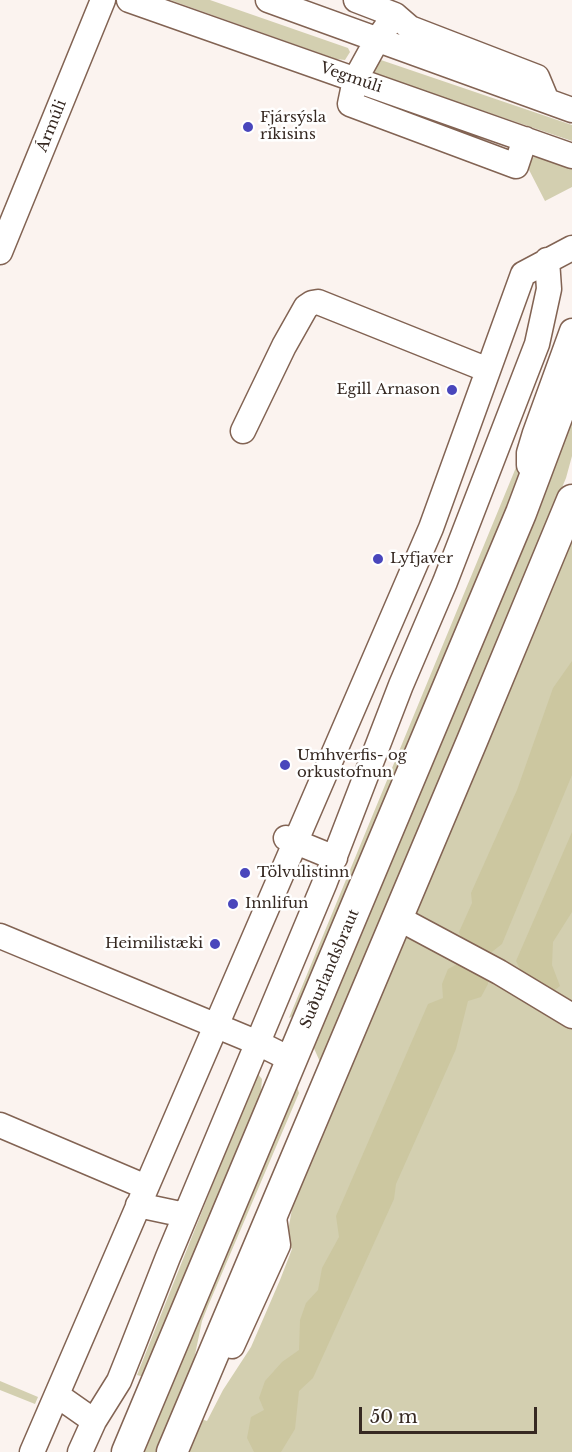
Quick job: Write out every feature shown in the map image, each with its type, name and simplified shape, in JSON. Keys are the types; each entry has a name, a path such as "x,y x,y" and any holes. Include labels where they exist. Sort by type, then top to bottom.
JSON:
{"main road":[{"name":"Suðurlandsbraut","path":"128,1452 531,486 572,377"},
{"path":"172,1452 572,500"},
{"path":"292,1060 326,1085"}],"street":[{"name":"Ármúli","path":"0,252 103,0"},
{"name":"Vegmúli","path":"129,0 572,156"},
{"path":"268,0 563,104"},
{"path":"356,0 395,15 410,28 537,76 563,104"},
{"path":"395,15 377,40 356,80 350,104 516,166 525,139"},
{"path":"32,1452 216,1026 290,840 363,684 431,528 523,274 572,248"},
{"path":"80,1452 94,1421 118,1381 335,858 396,698 445,582 537,344 549,289 547,260"},
{"path":"243,432 284,346 306,307 312,303 318,302 337,309 488,370"},
{"name":"Suðurlandsbraut","path":"531,486 529,453 572,331"},
{"path":"431,528 460,540"},
{"path":"363,684 396,698"},
{"path":"290,840 335,858"},
{"path":"398,918 499,972 572,1016"},
{"path":"0,936 258,1043 292,1060"},
{"path":"0,1125 185,1215"},
{"path":"57,1395 94,1421"}],"shaded area":[{"path":"170,0 210,0 348,48 350,52 345,60 336,59"},
{"path":"378,59 572,125 572,141 375,74 369,68"},
{"path":"534,157 572,169 572,187 545,201 527,166 529,160"},
{"path":"572,418 572,456 566,478 321,1064 312,1044"},
{"path":"524,448 520,479 295,1015 289,1018"},
{"path":"572,535 572,1452 187,1452 201,1419 207,1421 223,1390 251,1347 280,1280 292,1249 286,1242 294,1198"},
{"path":"572,661 572,775 502,944 484,958 465,948 459,932 472,903 471,893 517,790 553,688"},
{"path":"572,832 572,912 553,942 552,965 560,986 551,993 523,975 516,961"},
{"path":"465,960 488,975 488,984 481,997 468,1001 456,1049 396,1184 394,1199 313,1378 299,1391 295,1429 281,1452 254,1452 247,1438 251,1417 264,1410 259,1398 265,1381 282,1362 299,1350 300,1320 306,1303 318,1290 322,1268 339,1237 336,1216 428,1004 443,998 442,984 448,969"},
{"path":"257,1073 262,1079 260,1103 144,1377 137,1375"},
{"path":"296,1083 299,1093 202,1321 191,1374 158,1452 140,1452"},
{"path":"0,1381 38,1397 35,1404 0,1390"}],"place":[{"name":"Fjársýsla ríkisins","path":"248,127"},
{"name":"Egill Arnason","path":"452,390"},
{"name":"Lyfjaver","path":"378,559"},
{"name":"Umhverfis- og orkustofnun","path":"285,765"},
{"name":"Tölvulistinn","path":"245,873"},
{"name":"Innlifun","path":"233,904"},
{"name":"Heimilistæki","path":"215,944"}]}
